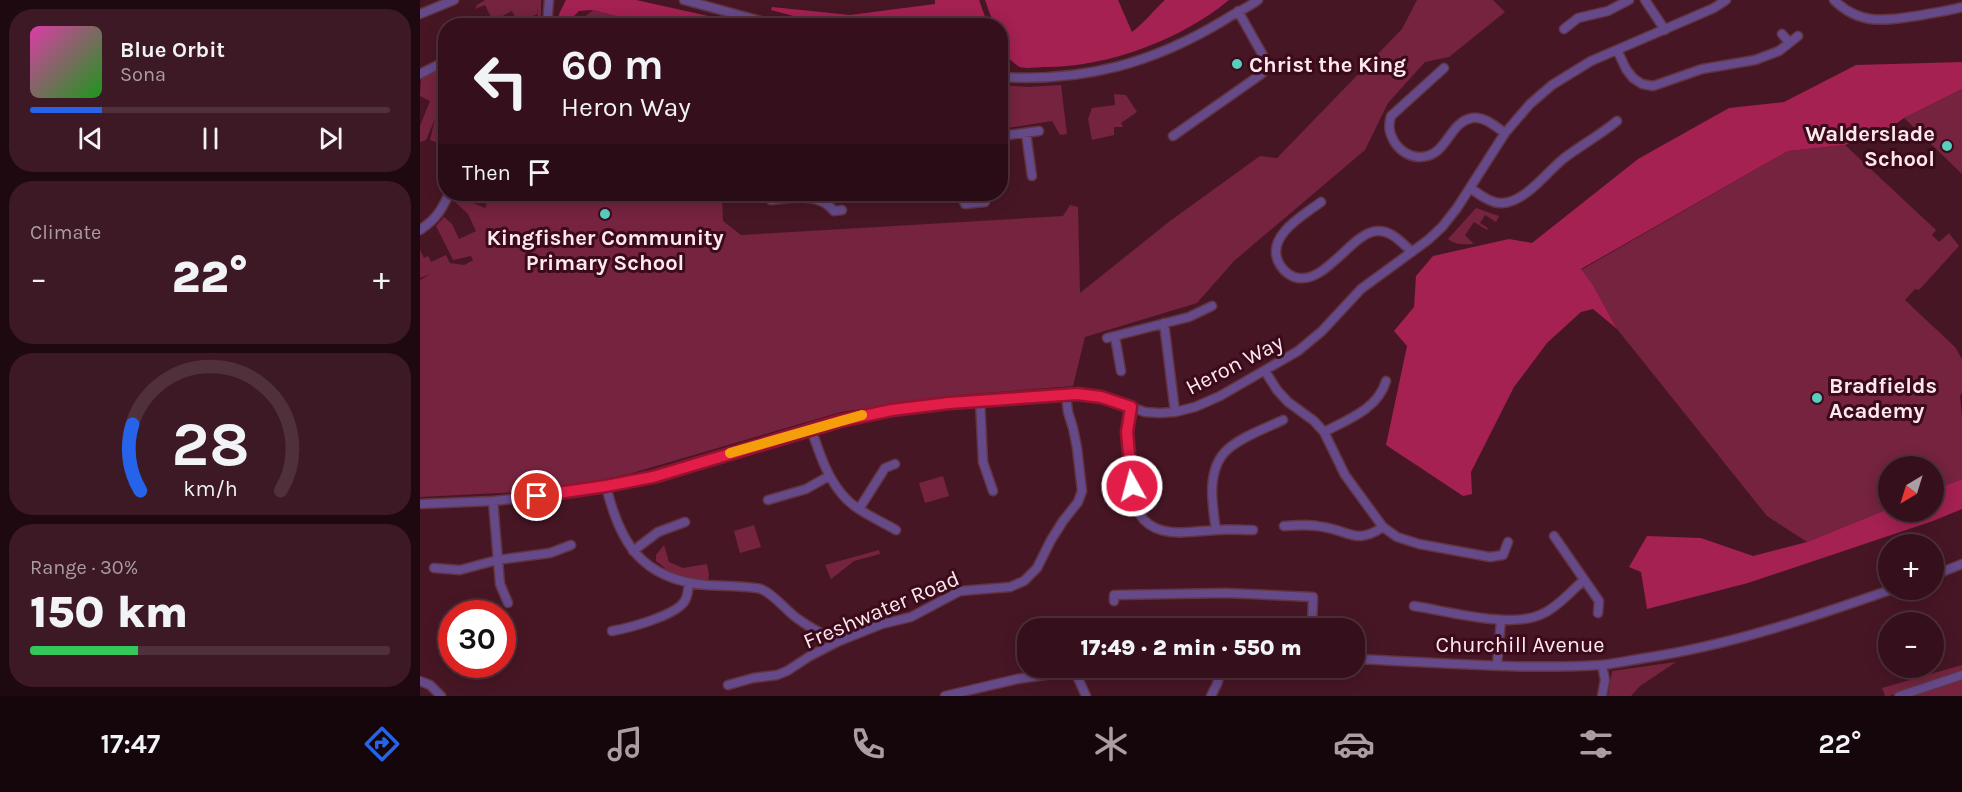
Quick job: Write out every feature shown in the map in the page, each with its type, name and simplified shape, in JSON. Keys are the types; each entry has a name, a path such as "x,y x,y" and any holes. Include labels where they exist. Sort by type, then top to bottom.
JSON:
{"street":[{"path":"420,14 454,0"},
{"path":"548,18 549,0"},
{"path":"684,0 750,18"},
{"path":"1238,11 1248,0"},
{"path":"1008,77 1048,78 1119,67 1188,41 1258,0"},
{"path":"1564,29 1578,18 1608,11 1629,0"},
{"path":"1645,0 1665,30"},
{"name":"Heron Way","path":"420,504 493,501 560,494 653,477 811,429 854,417 892,410 1066,395 1097,396 1159,413 1195,407 1265,371 1298,351 1322,332 1361,289 1428,240 1442,226 1470,188 1505,133 1530,104 1552,85 1583,65 1714,8 1726,0"},
{"path":"1834,0 1852,14 1875,21 1888,21 1962,7"},
{"path":"1173,136 1260,75 1269,66 1238,11"},
{"path":"1782,34 1789,42"},
{"path":"1617,50 1633,78 1642,84 1653,86 1702,69 1755,60 1779,51 1798,36"},
{"path":"420,74 438,65"},
{"path":"1444,68 1391,116 1388,125 1390,135 1396,144 1405,153 1414,157 1433,154 1462,121 1474,117 1491,122 1505,133"},
{"path":"1470,188 1487,200 1502,204 1513,201 1525,194 1562,160 1617,121"},
{"path":"1008,135 1040,131"},
{"path":"1026,133 1032,176"},
{"path":"420,230 441,212 445,201"},
{"path":"823,201 834,211 842,210"},
{"path":"964,201 965,204 986,202"},
{"path":"1321,202 1289,227 1280,237 1277,245 1276,255 1279,263 1284,271 1293,277 1304,279 1314,276 1361,238 1372,232 1384,231 1396,237 1412,252"},
{"path":"1122,371 1111,338 1189,317 1212,306"},
{"path":"1164,323 1175,412"},
{"path":"1265,371 1288,402 1314,421 1324,432 1345,475 1383,527 1397,537 1419,544 1490,557 1503,555 1508,542"},
{"path":"1324,432 1374,402 1383,393 1386,381"},
{"name":"Freshwater Road","path":"728,685 787,671 837,642 882,624 911,617 960,591 1010,586 1024,581 1032,574 1060,524 1078,502 1082,491 1075,434 1068,412 1066,395"},
{"path":"980,401 983,462 993,490"},
{"path":"1131,407 1127,432 1129,466 1135,505 1143,520 1152,527 1167,531 1253,530"},
{"path":"1216,530 1212,483 1218,461 1228,449 1283,420"},
{"path":"811,429 829,476 842,495 859,509 896,530"},
{"path":"859,509 885,468 895,464"},
{"path":"768,500 806,489 829,476"},
{"path":"606,486 623,538 646,563 665,575 689,583 761,590 800,621 837,642"},
{"path":"493,501 500,585 507,600"},
{"path":"633,551 658,532 685,522"},
{"path":"1284,526 1326,527 1358,537 1371,535 1383,527"},
{"path":"1554,536 1599,601 1598,613"},
{"path":"434,568 459,570 497,560 550,553 571,545"},
{"path":"1944,571 1962,564"},
{"path":"1414,606 1501,620 1518,620 1544,614 1584,580"},
{"path":"612,631 631,628 680,607 687,598 689,583"},
{"path":"1114,601 1114,595 1191,593 1313,597 1312,618"},
{"name":"Churchill Avenue","path":"1365,659 1544,667 1602,665 1689,651 1740,639 1878,594"},
{"path":"1497,665 1501,620"},
{"path":"1602,665 1605,680 1602,696"},
{"path":"1899,696 1962,675"},
{"path":"945,696 1024,678"},
{"path":"1078,678 1086,696"},
{"path":"1211,696 1219,678"},
{"path":"420,681 430,685 441,696"}],"shaded area":[{"path":"485,0 541,0 541,18 538,18 537,6 537,14 529,18 515,17 512,11 499,18 492,18 485,5 475,9"},
{"path":"566,0 636,0 717,18 622,18 593,10 579,11 573,18 559,18"},
{"path":"935,0 979,0 985,18 801,18 771,10 772,7 850,15 935,4"},
{"path":"985,0 1118,0 1132,32 1165,0 1229,0 1188,27 1141,49 1091,63 1067,66 1022,68 1018,66 1008,57 1008,18 991,18"},
{"path":"1417,0 1493,0 1505,12 1449,57 1425,62 1388,103 1365,150 1234,261 1197,303 1085,337 1073,386 960,395 841,412 629,474 543,491 420,497 420,280 431,274 420,278 420,250 424,258 428,256 431,262 446,255 450,263 464,265 473,260 471,256 453,260 436,226 444,217 452,224 459,239 476,231 468,214 454,201 468,201 485,208 487,204 479,201 722,201 723,221 741,235 1063,216 1070,205 1078,207 1080,293 1170,221 1260,156 1277,158 1402,29"},
{"path":"593,10 622,18 583,18"},
{"path":"1962,62 1962,89 1904,118 1890,128 1845,145 1788,151 1581,269 1593,285 1617,329 1593,309 1581,312 1547,343 1514,387 1471,472 1472,494 1463,496 1386,445 1407,346 1394,331 1414,307 1416,276 1433,256 1509,239 1532,243 1638,159 1729,108 1784,102 1856,65"},
{"path":"438,70 438,143 430,140 435,119 426,140 420,142 420,126 430,101 420,96 421,78"},
{"path":"1061,85 1067,134 1060,135 1052,121 1008,128 1008,86"},
{"name":"Walderslade School","path":"1962,89 1962,174 1904,118"},
{"path":"1114,94 1126,95 1137,112 1121,123 1123,127 1114,127 1114,135 1092,140 1088,119 1092,108 1115,105"},
{"name":"Bradfields Academy","path":"1845,145 1936,230 1932,235 1939,242 1949,233 1959,246 1919,290 1915,289 1905,300 1955,347 1962,359 1960,396 1962,479 1944,486 1944,456 1878,456 1878,513 1807,542 1767,516 1617,329 1593,285 1581,270 1788,151"},
{"path":"1476,208 1499,216 1496,222 1485,215 1480,223 1488,228 1487,230 1474,222 1465,235 1474,244 1458,244 1448,239"},
{"path":"943,476 949,496 925,503 919,483"},
{"path":"1962,479 1962,509 1944,516 1944,486"},
{"path":"1878,513 1878,522 1930,522 1894,534 1878,534 1878,539 1748,583 1647,609 1641,572 1629,567 1647,536 1701,538 1753,556 1807,542"},
{"path":"754,525 761,547 740,553 734,531"},
{"path":"664,545 669,562 683,568 707,564 708,583 690,581 664,571 665,568 656,561 656,555"},
{"path":"879,550 880,554 854,561 831,579 825,565"},
{"path":"1676,662 1640,686 1631,696 1608,696 1612,671"},
{"path":"1962,665 1962,673 1889,696 1885,696 1882,688 1917,678 1944,678 1944,670"},
{"path":"1962,679 1962,696 1914,696 1915,694"}],"slow traffic":[{"path":"730,453 862,415"}],"place":[{"name":"Christ the King","path":"1237,64"},
{"name":"Walderslade School","path":"1947,146"},
{"name":"Kingfisher Community Primary School","path":"605,214"},
{"name":"Bradfields Academy","path":"1817,398"}],"route":[{"path":"537,496 653,477 854,417 949,403 1077,394 1101,397 1131,407 1127,432 1132,486"}]}
